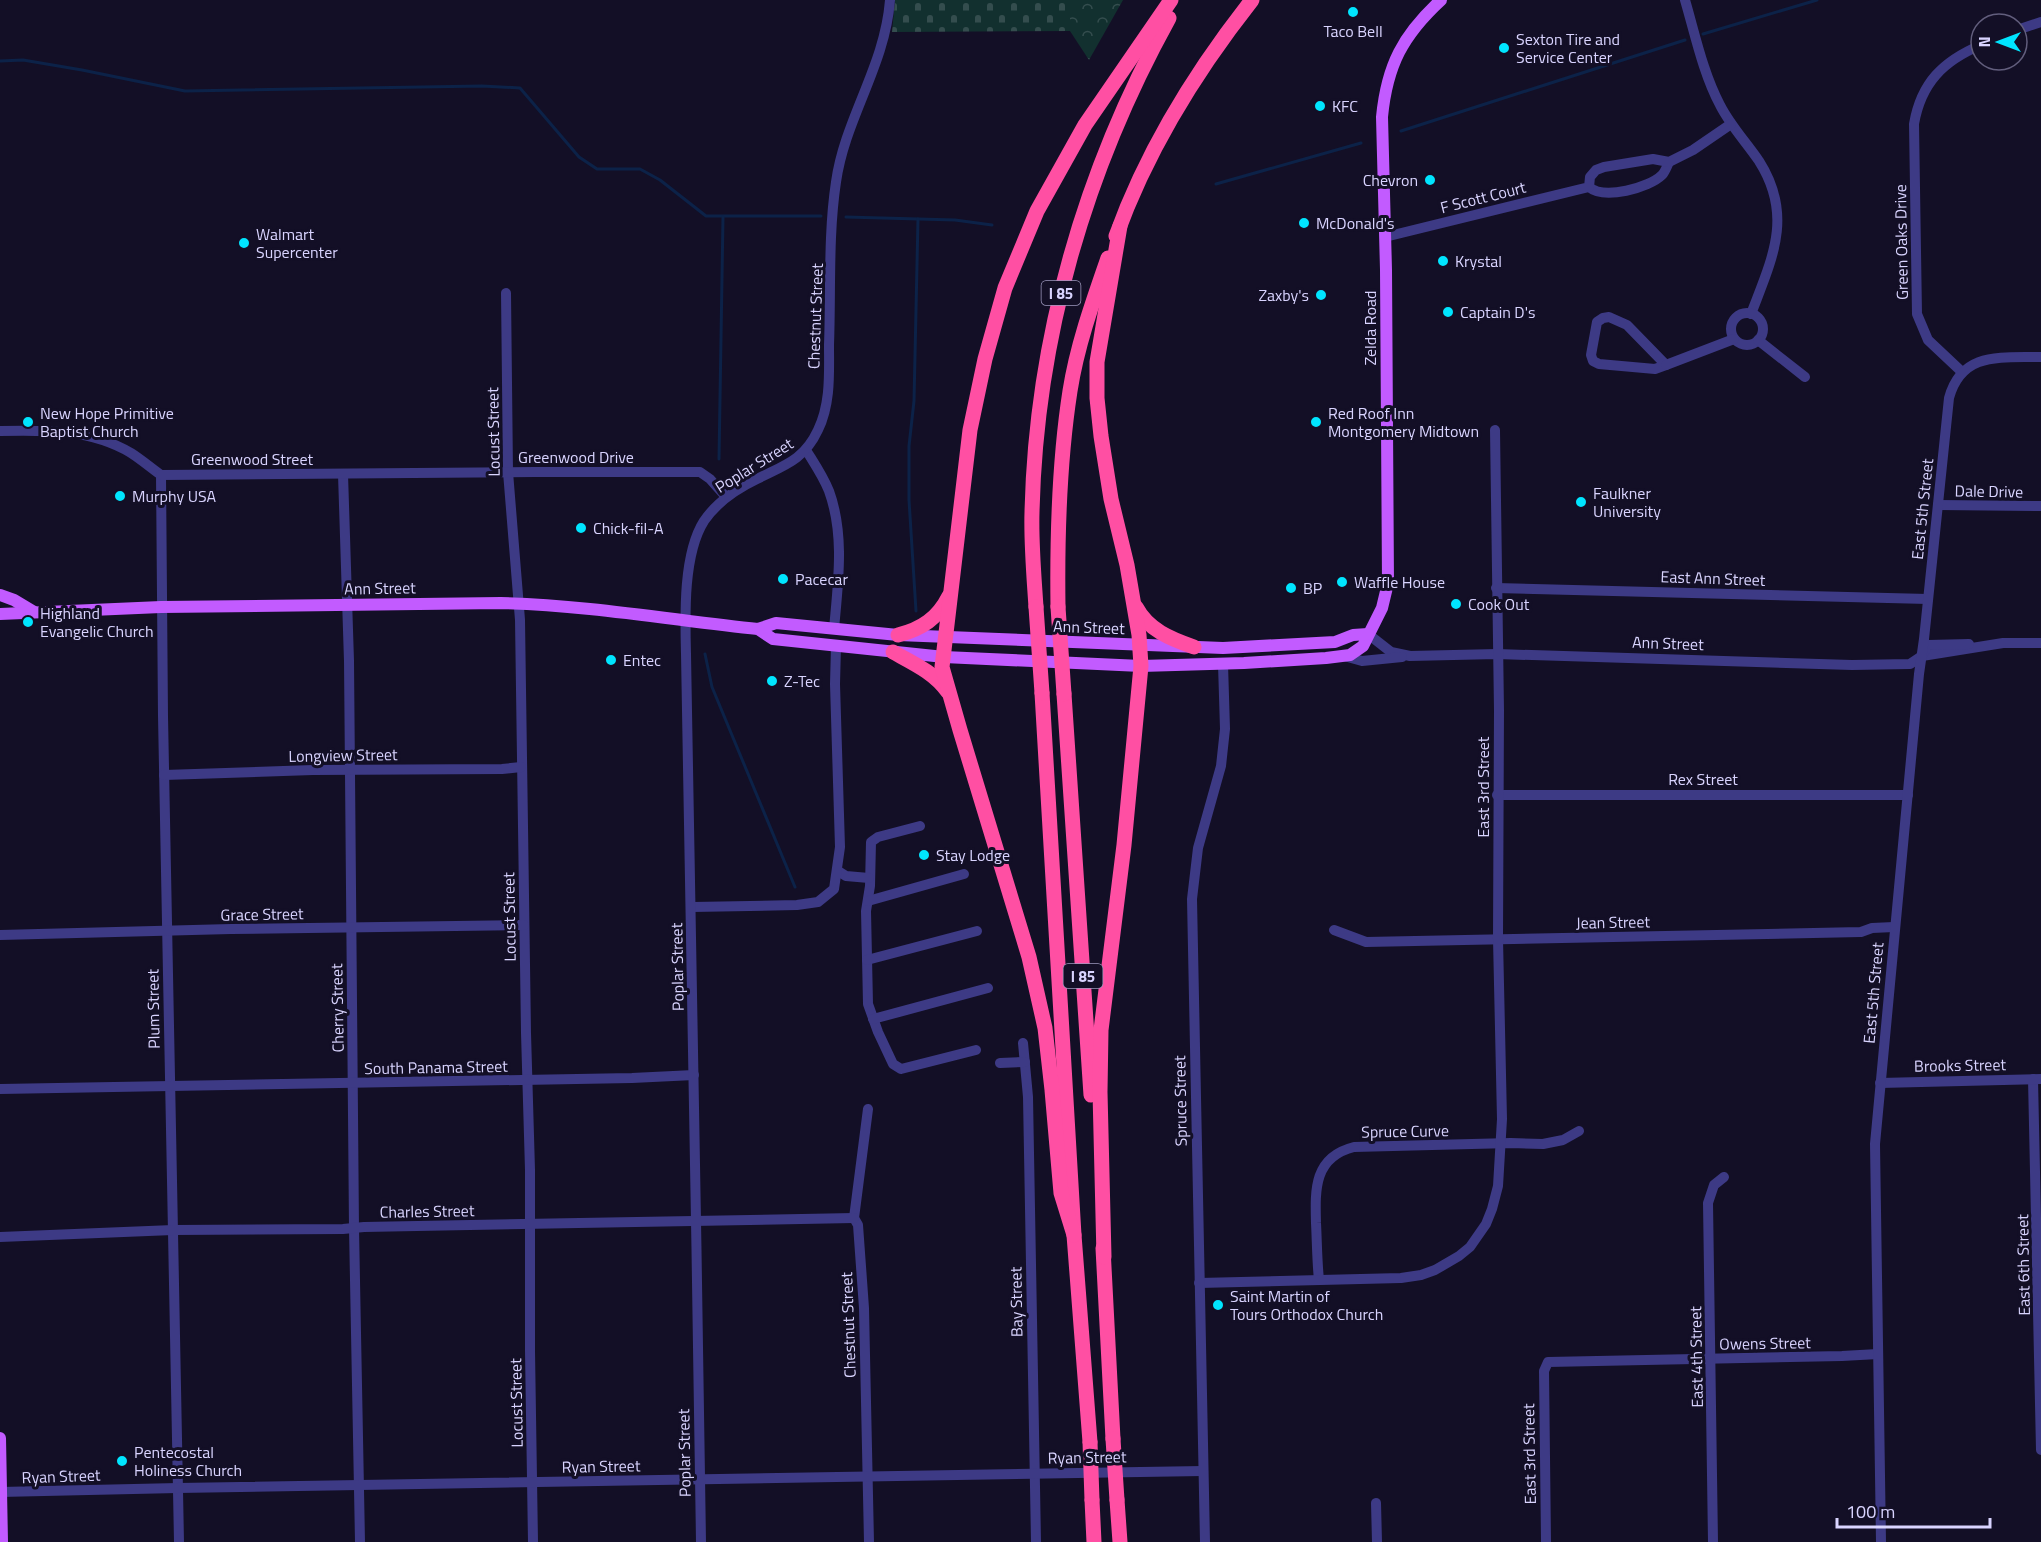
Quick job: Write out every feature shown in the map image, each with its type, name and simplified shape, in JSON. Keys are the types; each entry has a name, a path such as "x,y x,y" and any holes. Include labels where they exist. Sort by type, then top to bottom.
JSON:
{"highway":[{"path":"1074,1235 1061,1194 1045,1028 1029,957 942,667 969,430 985,359 1005,288 1037,211 1085,124 1171,0"},
{"name":"I 85","path":"1094,1542 1090,1442 1074,1235 1032,513 1038,418 1053,328 1084,209 1115,127 1153,47 1179,0"},
{"name":"I 85","path":"1120,1542 1104,1257 1075,877 1058,607 1057,532 1063,454 1070,389 1084,331 1120,226 1160,137 1194,80 1252,0"},
{"path":"1104,1257 1100,1092 1101,1030 1124,845 1141,666 1141,646 1112,499 1097,398 1096,362 1120,226"},
{"path":"898,635 930,622 944,606 952,590"},
{"path":"1133,601 1148,624 1161,633 1194,647"},
{"path":"893,652 922,668 940,682 951,700"}],"main road":[{"name":"Zelda Road","path":"1344,656 1350,655 1363,646 1382,608 1388,584 1382,117 1393,63 1410,31 1440,0"},
{"path":"0,595 35,612"},
{"name":"Ann Street","path":"0,614 161,607 520,603 625,613 758,630 773,639 944,657 1141,666 1223,664 1344,656"},
{"name":"Ann Street","path":"758,630 776,623 946,638 1194,647 1257,647 1335,642 1353,635 1368,634"},
{"path":"0,1438 2,1542"}],"street":[{"name":"Chestnut Street","path":"806,450 819,429 828,400 833,228 838,172 849,132 877,64 890,0"},
{"path":"1684,0 1719,104 1768,177 1773,186 1778,207 1775,244 1768,271 1751,314"},
{"name":"Green Oaks Drive","path":"1962,372 1928,340 1917,314 1914,124 1921,99 1940,70 1954,58 1969,51"},
{"name":"F Scott Court","path":"1589,186 1603,194 1647,184 1663,174 1669,162 1693,150 1731,124"},
{"name":"F Scott Court","path":"1589,186 1590,177 1596,170 1604,167 1653,159 1669,162"},
{"name":"F Scott Court","path":"1384,237 1589,186"},
{"name":"Locust Street","path":"506,293 508,472 520,603 521,767 531,1225 533,1542"},
{"path":"1743,314 1751,314 1761,322 1762,333 1758,340 1743,345 1734,339 1731,329 1734,319 1743,314"},
{"path":"1666,365 1627,325 1609,317 1597,322 1591,355 1595,363 1655,369 1666,365 1734,339"},
{"path":"1758,340 1805,377"},
{"path":"1962,372 1988,358 2041,357"},
{"name":"East 5th Street","path":"1881,1542 1875,1144 1894,927 1949,398 1954,383 1962,372"},
{"path":"0,431 37,430 81,434 130,453 161,475"},
{"name":"East 3rd Street","path":"1495,430 1501,1144"},
{"name":"Poplar Street","path":"701,1542 692,907 685,621 692,552 704,522 726,497 743,486 795,461 806,450"},
{"path":"806,450 828,489 836,523 839,555 834,629"},
{"name":"Greenwood Drive","path":"343,474 700,472 710,479 726,497"},
{"name":"Greenwood Street","path":"161,475 343,474"},
{"name":"Cherry Street","path":"343,474 350,770 354,1228 360,1542"},
{"name":"Plum Street","path":"161,475 161,607 179,1542"},
{"name":"Dale Drive","path":"1938,505 2041,507"},
{"name":"East Ann Street","path":"1496,588 1928,599"},
{"name":"Ann Street","path":"1368,634 1391,652 1412,656"},
{"name":"Ann Street","path":"1344,656 1362,661 1412,656 1497,654 1910,664 1922,656 2003,643 2041,643"},
{"path":"692,907 797,905 818,902 834,889 840,857 836,646"},
{"name":"Spruce Street","path":"1205,1542 1192,899 1198,848 1218,779 1223,749 1226,708 1223,664"},
{"name":"Longview Street","path":"164,775 350,770 490,770 521,767"},
{"name":"Rex Street","path":"1497,795 1908,795"},
{"path":"920,826 878,837 871,842 866,911 868,1004 893,1064 901,1069 976,1050"},
{"path":"838,871 846,876 869,878"},
{"path":"868,901 964,874"},
{"name":"Grace Street","path":"0,935 167,932 231,928 524,925"},
{"name":"Jean Street","path":"1334,930 1366,942 1861,932 1872,927 1894,927"},
{"path":"867,960 977,931"},
{"path":"873,1018 988,988"},
{"name":"Bay Street","path":"1023,1043 1028,1097 1036,1542"},
{"path":"1000,1063 1025,1062"},
{"name":"South Panama Street","path":"0,1089 353,1084 694,1075"},
{"name":"Brooks Street","path":"1880,1083 2037,1079"},
{"name":"East 6th Street","path":"2037,1079 2041,1450"},
{"name":"Chestnut Street","path":"868,1109 855,1218 858,1225 864,1308 869,1542"},
{"name":"Spruce Curve","path":"1319,1280 1316,1184 1324,1166 1339,1152 1354,1147 1543,1144 1563,1140 1579,1131"},
{"path":"1199,1283 1413,1277 1434,1270 1459,1256 1479,1236 1492,1209 1498,1186 1501,1144"},
{"name":"East 4th Street","path":"1713,1542 1708,1203 1714,1185 1724,1177"},
{"name":"Charles Street","path":"0,1237 173,1230 855,1218"},
{"name":"Owens Street","path":"1545,1365 1556,1361 1842,1356 1878,1353"},
{"name":"East 3rd Street","path":"1545,1365 1546,1542"},
{"name":"Ryan Street","path":"1,1492 868,1475 1203,1471"},
{"path":"1376,1503 1377,1542"}],"green space":[{"path":"895,0 1070,0 1070,31 892,32"},
{"path":"1070,0 1123,0 1089,60 1070,31"}],"waterway":[{"path":"1703,34 1817,0"},
{"path":"1401,131 1685,40"},
{"path":"0,61 23,60 185,91 482,86 520,88 579,157 597,169 640,169 660,180 706,216 821,216"},
{"path":"1216,184 1361,143"},
{"path":"719,459 723,217"},
{"path":"846,217 955,220 992,225"},
{"path":"916,611 909,500 909,446 914,401 918,219"},
{"path":"705,654 712,687 795,887"}],"place":[{"name":"Taco Bell","path":"1353,12"},
{"name":"Sexton Tire and Service Center","path":"1504,48"},
{"name":"KFC","path":"1320,106"},
{"name":"Chevron","path":"1430,180"},
{"name":"McDonald's","path":"1304,223"},
{"name":"Walmart Supercenter","path":"244,243"},
{"name":"Krystal","path":"1443,261"},
{"name":"Zaxby's","path":"1321,295"},
{"name":"Captain D's","path":"1448,312"},
{"name":"New Hope Primitive Baptist Church","path":"28,422"},
{"name":"Red Roof Inn Montgomery Midtown","path":"1316,422"},
{"name":"Murphy USA","path":"120,496"},
{"name":"Faulkner University","path":"1581,502"},
{"name":"Chick-fil-A","path":"581,528"},
{"name":"Pacecar","path":"783,579"},
{"name":"Waffle House","path":"1342,582"},
{"name":"BP","path":"1291,588"},
{"name":"Cook Out","path":"1456,604"},
{"name":"Highland Evangelic Church","path":"28,622"},
{"name":"Entec","path":"611,660"},
{"name":"Z-Tec","path":"772,681"},
{"name":"Stay Lodge","path":"924,855"},
{"name":"Saint Martin of Tours Orthodox Church","path":"1218,1305"},
{"name":"Pentecostal Holiness Church","path":"122,1461"}]}
